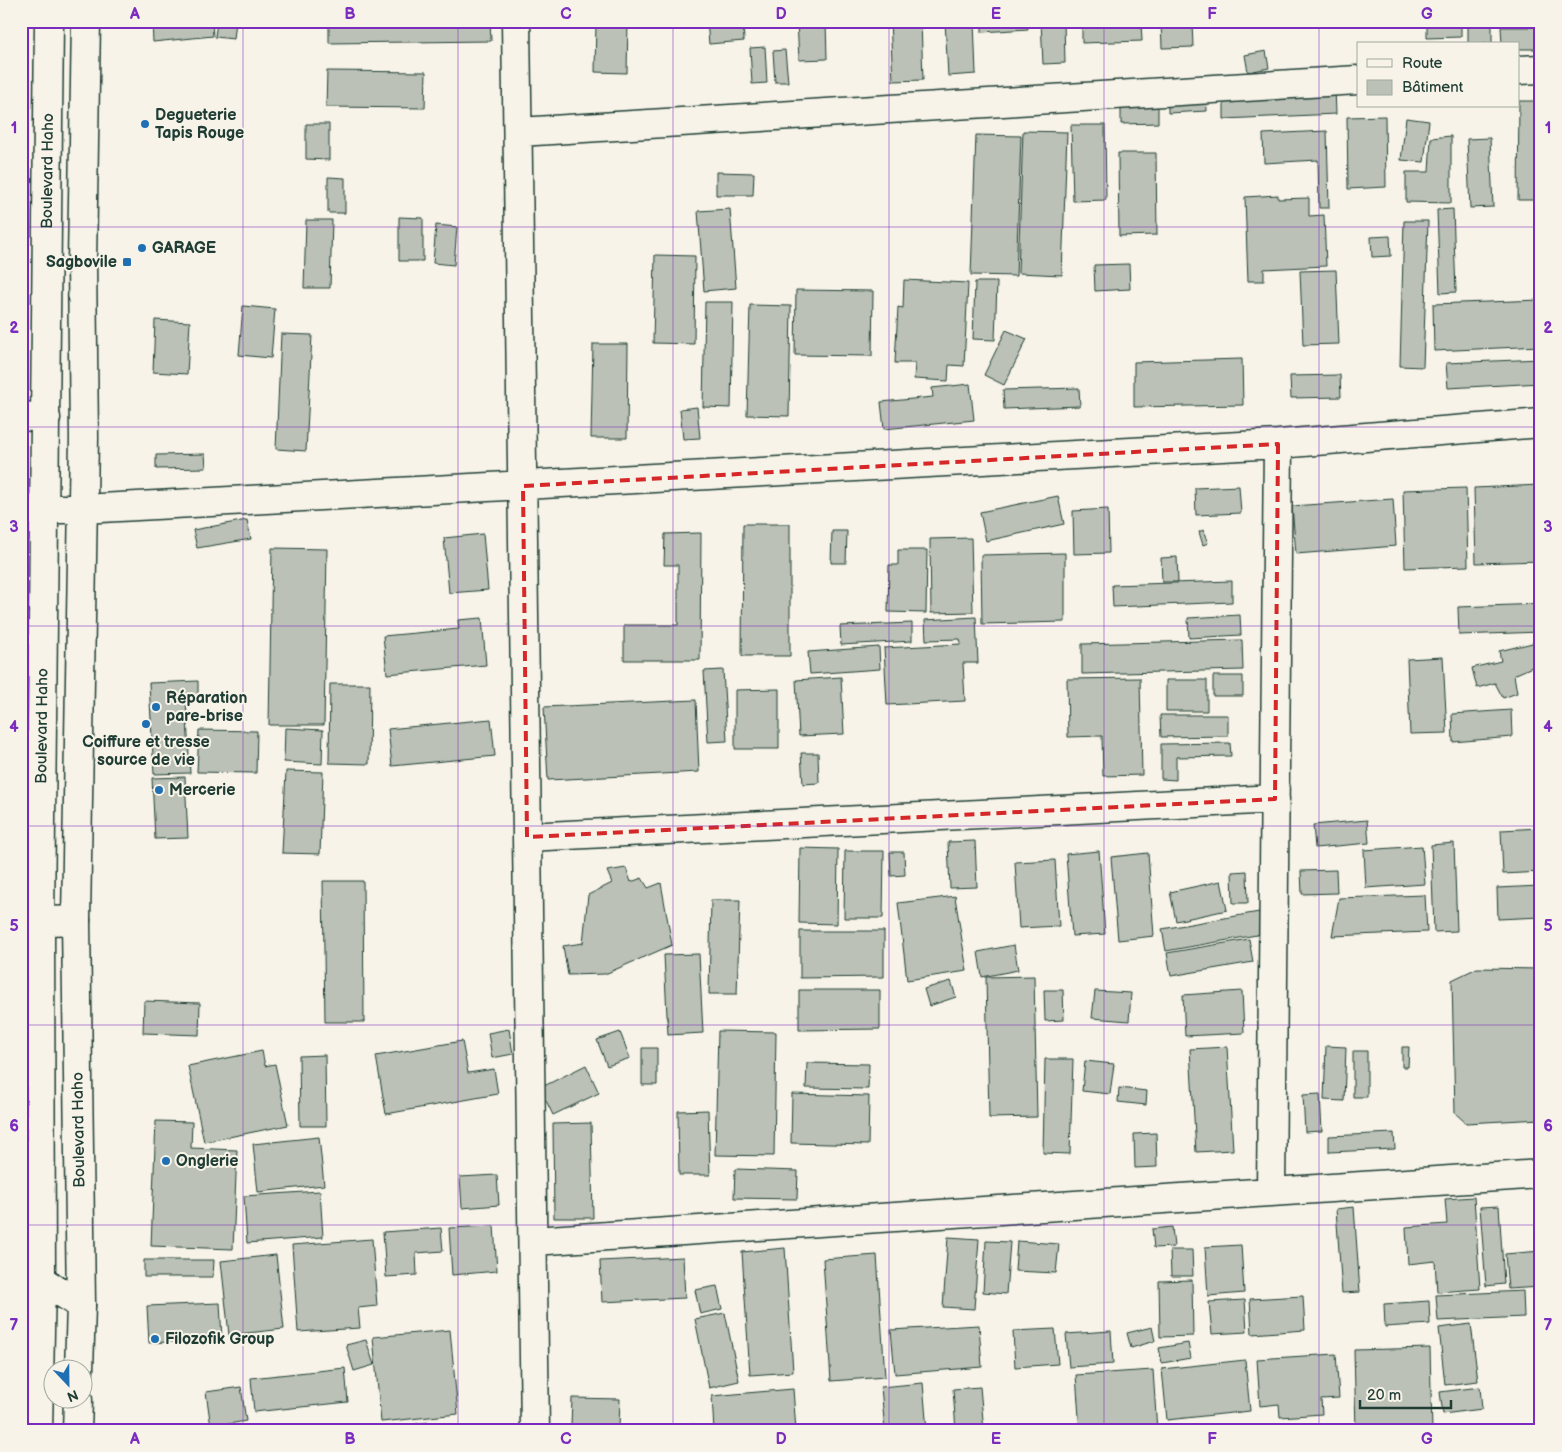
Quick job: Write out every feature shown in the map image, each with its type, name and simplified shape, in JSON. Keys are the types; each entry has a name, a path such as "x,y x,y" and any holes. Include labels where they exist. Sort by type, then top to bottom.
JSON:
{"street":[{"name":"Boulevard Haho","path":"38,1431 31,1281 31,922 45,509 33,417 49,21"},
{"name":"Boulevard Haho","path":"79,1360 81,1305 76,920 84,438 82,262 86,21"},
{"path":"516,21 519,132 535,1431"},
{"path":"1520,70 1541,69"},
{"path":"519,132 1357,80"},
{"path":"45,509 82,509 523,486 1278,444 1541,423"},
{"path":"1271,1192 1278,444"},
{"path":"527,837 1275,799"},
{"path":"31,922 76,920"},
{"path":"533,1241 1541,1174"},
{"path":"31,1281 81,1305"},
{"path":"77,1431 78,1410"}],"highlighted area":[{"path":"1278,444 1275,799 527,837 523,486"}],"building":[{"path":"152,21 212,21 213,36 153,42"},
{"path":"217,21 236,21 234,39 215,37"},
{"path":"329,21 490,21 491,41 329,43"},
{"path":"596,21 628,21 627,73 595,72"},
{"path":"707,21 743,21 744,41 709,44"},
{"path":"797,21 826,21 827,59 799,60"},
{"path":"832,21 866,21 867,25 832,27"},
{"path":"890,21 921,21 923,80 893,81"},
{"path":"945,21 974,21 976,74 948,76"},
{"path":"982,21 1027,21 1028,29 982,32"},
{"path":"1041,21 1064,21 1065,63 1043,64"},
{"path":"1082,21 1141,21 1142,41 1082,43"},
{"path":"1161,21 1192,21 1193,47 1162,48"},
{"path":"1349,21 1392,21 1392,22 1349,24"},
{"path":"1427,21 1461,21 1461,37 1427,38"},
{"path":"1468,21 1492,21 1492,42 1468,42"},
{"path":"1501,27 1541,27 1541,49 1520,49 1520,42 1502,42"},
{"path":"765,47 767,83 752,84 750,48"},
{"path":"785,50 788,82 775,82 773,51"},
{"path":"1266,51 1269,68 1248,72 1245,55"},
{"path":"327,71 426,72 425,108 326,107"},
{"path":"1335,87 1336,114 1224,119 1224,92"},
{"path":"1206,92 1207,111 1168,113 1168,94"},
{"path":"1158,94 1158,123 1121,124 1121,95"},
{"path":"1520,101 1541,101 1541,200 1518,200"},
{"path":"1385,116 1386,187 1348,189 1347,117"},
{"path":"1406,118 1429,121 1424,162 1401,160"},
{"path":"306,124 329,124 329,160 306,159"},
{"path":"1071,125 1105,125 1106,200 1073,201"},
{"path":"1023,131 1067,132 1062,275 1018,273"},
{"path":"1327,131 1329,208 1319,208 1318,160 1264,163 1263,134"},
{"path":"976,135 1021,136 1016,276 971,275"},
{"path":"1451,136 1451,203 1406,202 1406,172 1429,172 1431,138"},
{"path":"1490,138 1493,207 1470,208 1467,139"},
{"path":"1118,153 1156,153 1157,235 1119,236"},
{"path":"716,172 754,173 753,195 716,195"},
{"path":"328,177 345,178 345,213 328,213"},
{"path":"1278,195 1278,199 1309,198 1309,216 1324,215 1326,266 1264,269 1264,281 1248,281 1245,197"},
{"path":"730,209 736,288 704,291 698,211"},
{"path":"1453,209 1456,292 1440,293 1437,210"},
{"path":"399,217 423,218 423,261 399,261"},
{"path":"306,220 332,220 330,288 304,288"},
{"path":"1404,221 1428,221 1423,367 1400,366"},
{"path":"436,225 457,227 454,265 433,263"},
{"path":"1390,236 1391,256 1372,257 1371,237"},
{"path":"655,255 695,256 694,344 653,343"},
{"path":"1129,264 1130,289 1095,291 1094,265"},
{"path":"1336,270 1339,344 1303,345 1300,271"},
{"path":"904,280 968,283 964,366 949,365 948,381 914,379 915,363 895,363 898,307 903,308"},
{"path":"975,282 997,282 995,340 973,339"},
{"path":"796,290 873,291 872,356 795,355"},
{"path":"1541,300 1541,346 1434,351 1433,304"},
{"path":"705,302 733,302 731,408 703,407"},
{"path":"750,305 791,306 789,416 747,415"},
{"path":"243,306 275,309 271,358 239,355"},
{"path":"155,320 190,322 187,374 153,372"},
{"path":"1006,330 1027,339 1004,385 984,375"},
{"path":"281,334 312,335 306,451 276,449"},
{"path":"593,344 628,344 627,438 591,438"},
{"path":"1242,359 1243,405 1134,407 1134,362"},
{"path":"1541,359 1541,383 1448,388 1446,363"},
{"path":"1340,375 1341,397 1291,398 1290,376"},
{"path":"970,384 974,420 884,429 881,402 933,397 932,388"},
{"path":"1079,388 1080,406 1004,409 1003,390"},
{"path":"697,407 700,438 683,439 680,409"},
{"path":"205,454 206,468 156,469 156,455"},
{"path":"1541,485 1541,561 1476,563 1474,488"},
{"path":"1239,486 1241,513 1196,515 1195,488"},
{"path":"1466,488 1468,566 1405,568 1403,490"},
{"path":"1058,496 1064,524 986,541 980,512"},
{"path":"1393,499 1396,546 1296,554 1292,506"},
{"path":"1108,509 1109,553 1074,554 1073,511"},
{"path":"247,520 251,539 197,548 193,530"},
{"path":"743,524 790,524 790,656 742,656"},
{"path":"1203,530 1208,543 1203,545 1199,532"},
{"path":"832,531 847,531 846,563 831,563"},
{"path":"701,533 700,660 624,660 624,625 678,625 678,565 664,565 665,534"},
{"path":"483,534 488,590 449,593 444,538"},
{"path":"971,538 973,612 931,613 930,539"},
{"path":"272,548 327,549 324,725 269,725"},
{"path":"898,550 927,550 926,613 888,612 889,565 898,565"},
{"path":"1065,553 1065,622 982,624 981,555"},
{"path":"1177,557 1178,582 1162,582 1161,558"},
{"path":"1232,581 1232,602 1113,607 1112,585"},
{"path":"1541,604 1541,632 1459,635 1458,607"},
{"path":"1240,615 1241,635 1189,638 1188,618"},
{"path":"976,617 978,663 963,663 965,701 887,705 884,648 961,644 960,639 926,640 925,620"},
{"path":"482,618 486,665 387,674 383,636 459,629 458,620"},
{"path":"912,623 912,641 841,645 840,626"},
{"path":"1242,640 1243,670 1082,674 1082,644"},
{"path":"1541,641 1541,663 1514,675 1517,693 1503,698 1495,683 1477,688 1472,668 1501,661 1499,651"},
{"path":"879,647 880,669 810,674 808,652"},
{"path":"1443,657 1447,733 1410,734 1407,659"},
{"path":"723,670 727,741 708,742 704,671"},
{"path":"1213,676 1243,676 1243,696 1213,696"},
{"path":"841,677 844,734 799,736 796,680"},
{"path":"1140,678 1142,775 1103,776 1102,736 1068,737 1067,679"},
{"path":"1166,680 1207,680 1207,711 1166,711"},
{"path":"198,681 198,699 186,699 190,773 154,774 149,683"},
{"path":"330,684 370,684 369,764 329,763"},
{"path":"779,689 779,749 735,749 735,690"},
{"path":"696,700 699,772 548,780 544,707"},
{"path":"1511,710 1512,737 1453,742 1452,714"},
{"path":"1160,715 1228,715 1228,736 1161,737"},
{"path":"491,719 495,756 392,766 388,729"},
{"path":"285,728 323,730 322,764 284,762"},
{"path":"199,730 257,731 256,773 197,772"},
{"path":"1230,743 1231,756 1176,757 1176,780 1161,779 1161,744"},
{"path":"801,753 818,753 819,783 803,784"},
{"path":"286,771 323,772 320,854 282,853"},
{"path":"185,777 188,838 155,839 152,778"},
{"path":"1367,820 1369,843 1315,848 1313,825"},
{"path":"1541,828 1541,872 1503,874 1501,830"},
{"path":"975,841 977,887 950,888 948,842"},
{"path":"1454,843 1457,931 1434,932 1431,845"},
{"path":"1422,846 1425,884 1366,888 1364,850"},
{"path":"800,848 838,849 837,924 799,923"},
{"path":"845,851 884,851 883,918 844,918"},
{"path":"1099,851 1105,934 1072,936 1066,854"},
{"path":"890,852 904,852 905,875 891,876"},
{"path":"1148,853 1154,936 1118,940 1111,857"},
{"path":"1055,860 1059,926 1019,928 1015,862"},
{"path":"626,868 631,882 642,878 648,888 661,883 672,945 605,974 568,975 563,946 583,943 588,895 612,883 607,871"},
{"path":"1336,870 1337,893 1302,894 1301,871"},
{"path":"1247,871 1248,903 1233,903 1232,872"},
{"path":"323,881 363,881 364,1022 325,1022"},
{"path":"1221,881 1227,910 1176,921 1170,892"},
{"path":"1541,886 1541,917 1498,919 1497,888"},
{"path":"1425,895 1427,932 1332,936 1339,898"},
{"path":"956,896 967,971 907,980 898,903"},
{"path":"711,900 740,900 737,994 709,994"},
{"path":"1259,912 1262,934 1166,951 1162,929"},
{"path":"800,931 884,931 884,977 800,978"},
{"path":"1249,939 1253,962 1171,976 1167,953"},
{"path":"1014,945 1018,970 982,977 978,952"},
{"path":"699,954 703,1033 668,1035 664,955"},
{"path":"1477,968 1541,969 1541,1119 1466,1123 1455,1113 1452,980"},
{"path":"1034,976 1037,1117 989,1118 986,977"},
{"path":"951,981 956,997 929,1006 924,989"},
{"path":"799,990 880,990 880,1029 799,1030"},
{"path":"1044,990 1063,990 1064,1020 1045,1021"},
{"path":"1095,991 1131,993 1129,1021 1092,1018"},
{"path":"1242,991 1244,1033 1185,1036 1183,995"},
{"path":"144,1001 200,1003 199,1035 143,1033"},
{"path":"509,1029 513,1054 492,1058 488,1033"},
{"path":"718,1031 776,1032 774,1156 715,1155"},
{"path":"620,1032 630,1058 607,1066 597,1040"},
{"path":"462,1041 468,1073 494,1069 498,1094 386,1114 376,1056"},
{"path":"1326,1046 1346,1047 1344,1101 1324,1100"},
{"path":"1227,1047 1233,1150 1196,1152 1190,1049"},
{"path":"1402,1047 1409,1047 1408,1067 1402,1067"},
{"path":"642,1048 657,1048 657,1085 642,1085"},
{"path":"262,1051 265,1066 275,1064 288,1125 204,1142 188,1066"},
{"path":"1353,1051 1367,1051 1367,1097 1353,1097"},
{"path":"325,1055 326,1126 300,1126 299,1056"},
{"path":"1045,1059 1073,1059 1070,1154 1043,1153"},
{"path":"1085,1061 1114,1064 1110,1094 1082,1091"},
{"path":"807,1063 869,1064 868,1089 806,1088"},
{"path":"586,1065 599,1093 553,1115 540,1088"},
{"path":"1119,1088 1147,1091 1146,1105 1118,1102"},
{"path":"792,1094 869,1096 868,1145 791,1143"},
{"path":"1320,1094 1322,1131 1305,1132 1303,1095"},
{"path":"708,1110 710,1175 679,1175 678,1111"},
{"path":"156,1121 192,1122 191,1148 237,1150 233,1249 151,1246"},
{"path":"591,1123 593,1218 554,1218 553,1124"},
{"path":"1156,1133 1157,1167 1135,1168 1134,1134"},
{"path":"1394,1133 1395,1149 1329,1152 1329,1136"},
{"path":"319,1137 324,1185 258,1192 253,1144"},
{"path":"735,1169 798,1171 797,1199 734,1198"},
{"path":"497,1175 499,1205 462,1208 460,1177"},
{"path":"320,1191 323,1237 247,1243 244,1196"},
{"path":"1474,1197 1480,1289 1437,1292 1435,1261 1408,1264 1406,1227 1447,1224 1445,1199"},
{"path":"1499,1206 1504,1284 1486,1286 1480,1207"},
{"path":"1354,1207 1360,1292 1342,1293 1336,1209"},
{"path":"494,1226 497,1271 452,1275 449,1228"},
{"path":"1172,1227 1174,1247 1154,1248 1152,1229"},
{"path":"441,1228 443,1251 416,1253 417,1275 386,1277 383,1232"},
{"path":"948,1237 979,1239 974,1309 943,1307"},
{"path":"372,1239 377,1306 358,1308 360,1328 298,1332 292,1245"},
{"path":"986,1241 1010,1242 1006,1294 983,1292"},
{"path":"1017,1241 1059,1244 1056,1273 1015,1271"},
{"path":"1241,1245 1244,1293 1208,1296 1205,1247"},
{"path":"785,1248 793,1372 750,1375 742,1252"},
{"path":"1170,1250 1192,1250 1193,1276 1171,1276"},
{"path":"1541,1251 1541,1287 1508,1289 1505,1254"},
{"path":"276,1255 284,1329 229,1335 221,1261"},
{"path":"877,1255 885,1377 831,1381 823,1259"},
{"path":"683,1257 685,1298 602,1302 600,1261"},
{"path":"144,1260 214,1260 213,1277 144,1277"},
{"path":"1192,1280 1193,1336 1160,1337 1159,1281"},
{"path":"717,1286 722,1309 700,1314 695,1290"},
{"path":"1523,1291 1524,1317 1438,1321 1436,1295"},
{"path":"1303,1296 1305,1330 1252,1334 1250,1299"},
{"path":"1245,1300 1247,1332 1212,1334 1209,1302"},
{"path":"1429,1301 1430,1324 1385,1327 1384,1304"},
{"path":"220,1303 222,1339 149,1343 147,1306"},
{"path":"725,1313 739,1381 709,1388 695,1319"},
{"path":"1471,1324 1478,1381 1445,1385 1439,1328"},
{"path":"979,1325 982,1367 895,1374 891,1330"},
{"path":"1152,1327 1155,1341 1131,1348 1127,1333"},
{"path":"1055,1329 1058,1364 1015,1367 1013,1331"},
{"path":"450,1330 458,1414 381,1422 373,1337"},
{"path":"1111,1331 1113,1364 1069,1367 1066,1334"},
{"path":"366,1340 374,1365 354,1371 346,1345"},
{"path":"1188,1343 1191,1358 1162,1363 1159,1348"},
{"path":"1430,1348 1432,1431 1356,1431 1354,1350"},
{"path":"1336,1354 1339,1398 1321,1399 1322,1414 1280,1417 1279,1404 1260,1406 1257,1359"},
{"path":"1245,1360 1250,1411 1167,1420 1162,1369"},
{"path":"345,1368 348,1402 254,1412 251,1378"},
{"path":"1153,1370 1157,1431 1080,1431 1076,1375"},
{"path":"923,1383 927,1431 885,1431 881,1387"},
{"path":"241,1387 246,1421 211,1427 206,1392"},
{"path":"980,1387 984,1431 956,1431 953,1389"},
{"path":"1480,1387 1482,1409 1443,1414 1440,1392"},
{"path":"793,1389 796,1431 714,1431 712,1396"},
{"path":"572,1398 620,1399 619,1427 571,1426"},
{"path":"429,1422 431,1431 403,1431 403,1426"},
{"path":"694,1424 695,1431 662,1431"},
{"path":"269,1427 269,1431 222,1431 222,1430"}],"place":[{"name":"Degueterie Tapis Rouge","path":"145,124"},
{"name":"GARAGE","path":"142,248"},
{"name":"Sagbovile","path":"127,262"},
{"name":"Réparation pare-brise","path":"156,707"},
{"name":"Coiffure et tresse source de vie","path":"146,724"},
{"name":"Mercerie","path":"159,790"},
{"name":"Onglerie","path":"166,1161"},
{"name":"Filozofik Group","path":"155,1339"}]}
